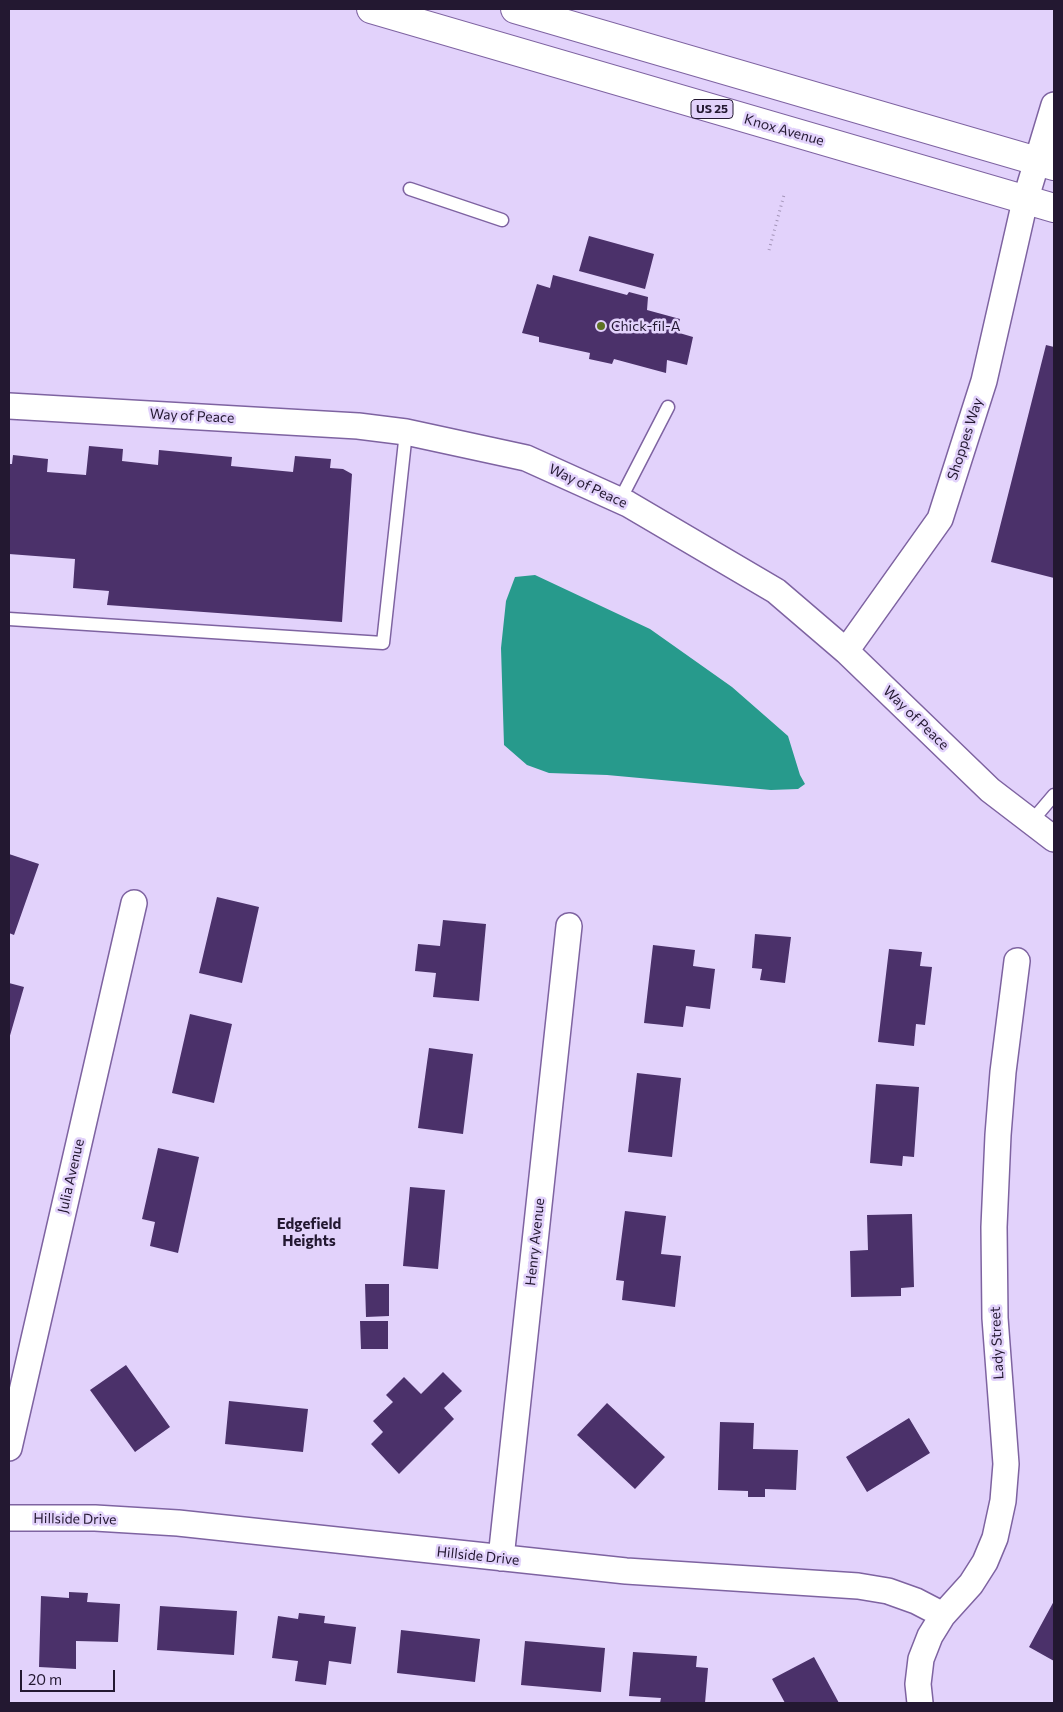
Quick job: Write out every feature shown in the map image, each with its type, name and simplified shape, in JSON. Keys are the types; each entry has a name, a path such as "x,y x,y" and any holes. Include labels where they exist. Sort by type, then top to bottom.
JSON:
{"main road":[{"name":"Knox Avenue","path":"371,9 1054,208"},
{"path":"515,9 1045,164"}],"street":[{"name":"Shoppes Way","path":"846,651 940,519 984,380 1025,201 1045,164 1054,105"},
{"name":"Way of Peace","path":"9,406 349,425 406,432 526,458 620,500 776,592 846,651 990,790 1054,839"},
{"name":"Julia Avenue","path":"9,1448 134,904"},
{"name":"Henry Avenue","path":"501,1558 569,926"},
{"name":"Lady Street","path":"920,1703 918,1684 921,1660 930,1636 943,1615 971,1584 985,1562 995,1538 1003,1501 1006,1464 995,1318 994,1226 1003,1072 1017,961"},
{"name":"Hillside Drive","path":"9,1518 95,1518 178,1523 626,1571 858,1586 895,1593 943,1615"}],"lane":[{"path":"410,189 502,220"},
{"path":"620,500 668,407"},
{"path":"9,619 382,643 406,432"},
{"path":"1031,822 1054,795"}],"path":[{"path":"769,250 784,195"}],"shaded area":[{"path":"535,575 650,629 732,687 788,736 800,775 805,784 798,789 771,790 607,775 549,773 527,765 504,745 501,648 506,601 515,577"}],"building":[{"path":"589,236 654,254 645,289 579,271"},
{"name":"Chick-fil-A","path":"553,275 627,295 629,292 648,297 647,310 680,319 676,332 693,337 687,365 667,360 666,373 614,359 612,364 589,359 590,353 539,342 539,337 522,333 537,284 550,288"},
{"path":"1046,345 1054,347 1054,578 991,562"},
{"path":"89,446 123,449 122,461 158,465 159,450 232,457 231,466 293,472 295,456 331,459 330,468 343,469 352,474 342,622 107,605 109,591 73,588 75,559 9,554 9,464 12,464 13,455 48,459 47,472 86,475"},
{"path":"9,854 39,864 14,935 9,933"},
{"path":"217,897 259,907 242,983 199,973"},
{"path":"443,920 486,924 479,1001 433,997 436,973 415,971 418,944 440,946"},
{"path":"755,934 791,937 785,983 760,980 762,969 752,968"},
{"path":"653,945 695,950 693,966 715,969 710,1009 686,1006 683,1027 644,1023"},
{"path":"889,949 922,952 920,966 932,967 925,1025 916,1024 914,1046 878,1042"},
{"path":"9,983 24,987 9,1039"},
{"path":"190,1014 232,1024 214,1103 172,1093"},
{"path":"429,1048 473,1054 463,1134 418,1128"},
{"path":"637,1073 681,1078 672,1157 628,1152"},
{"path":"876,1084 919,1087 914,1157 903,1156 902,1166 870,1163"},
{"path":"158,1148 199,1157 178,1253 150,1246 155,1222 142,1219"},
{"path":"410,1187 445,1190 438,1269 403,1266"},
{"path":"625,1211 666,1216 661,1254 681,1256 675,1307 622,1300 624,1281 616,1280"},
{"path":"912,1214 914,1287 901,1288 901,1296 851,1297 850,1251 868,1250 867,1215"},
{"path":"365,1284 389,1284 389,1316 366,1317"},
{"path":"360,1321 388,1321 388,1349 361,1349"},
{"path":"126,1365 170,1427 135,1452 90,1390"},
{"path":"443,1372 462,1391 444,1408 454,1419 399,1474 371,1444 383,1432 373,1421 393,1402 386,1395 404,1377 421,1394"},
{"path":"229,1401 308,1409 303,1452 225,1444"},
{"path":"607,1403 665,1457 635,1489 577,1435"},
{"path":"909,1418 930,1453 867,1492 846,1457"},
{"path":"720,1422 754,1423 753,1449 798,1450 796,1490 765,1489 765,1497 748,1497 748,1491 718,1490"},
{"path":"69,1592 88,1593 87,1602 120,1604 118,1642 76,1641 76,1669 39,1667 41,1596 69,1598"},
{"path":"1054,1601 1054,1661 1029,1647"},
{"path":"160,1606 237,1611 234,1655 157,1650"},
{"path":"299,1613 325,1616 324,1623 356,1627 351,1664 329,1661 326,1685 295,1681 298,1661 272,1658 278,1616 298,1619"},
{"path":"401,1630 480,1639 475,1682 397,1673"},
{"path":"525,1641 605,1648 601,1692 521,1685"},
{"path":"633,1652 697,1656 696,1667 708,1668 705,1703 660,1703 661,1698 629,1696"},
{"path":"814,1657 839,1703 785,1703 772,1679"}],"place":[{"name":"Chick-fil-A","path":"601,326"}],"district":[{"name":"Edgefield Heights","path":"309,1232"}]}
